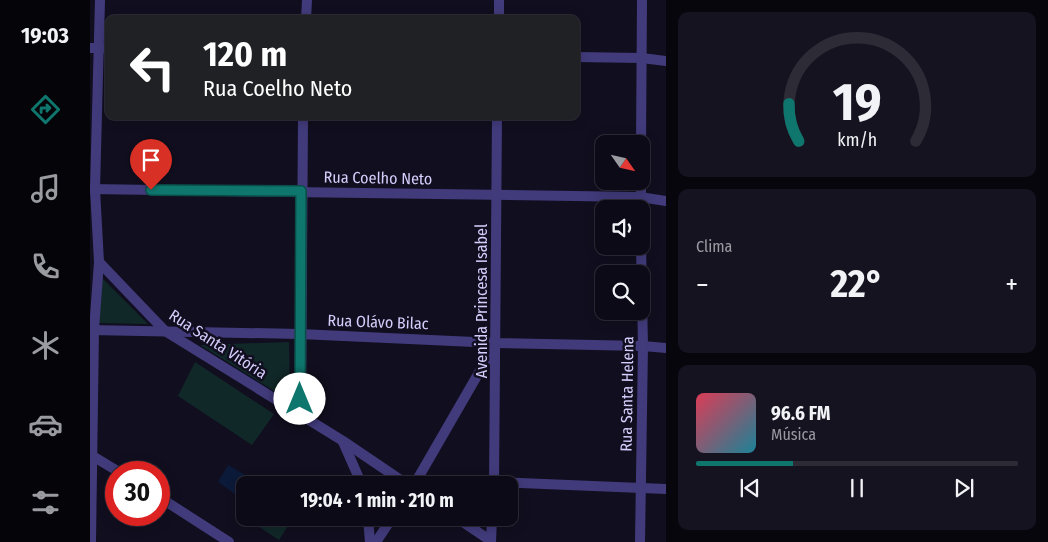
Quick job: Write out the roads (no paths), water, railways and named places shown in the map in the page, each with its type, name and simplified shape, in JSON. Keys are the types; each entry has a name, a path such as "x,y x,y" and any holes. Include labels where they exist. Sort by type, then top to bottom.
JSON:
{"street":[{"path":"91,542 92,330 99,262 92,189 100,0"},
{"path":"306,15 307,0"},
{"path":"499,0 499,15"},
{"path":"641,135 642,0"},
{"path":"580,57 642,58 666,61"},
{"path":"301,415 300,334 303,120"},
{"name":"Avenida Princesa Isabel","path":"494,476 497,120"},
{"name":"Rua Coelho Neto","path":"92,189 640,197 666,201"},
{"path":"640,190 640,200"},
{"name":"Rua Santa Helena","path":"640,542 643,346 641,255"},
{"name":"Rua Santa Vitória","path":"99,262 165,331 343,441 395,476"},
{"name":"Rua Olávo Bilac","path":"92,330 300,334 496,343 666,348"},
{"path":"419,476 496,343"},
{"path":"343,441 358,476"},
{"path":"91,455 105,464"},
{"path":"518,484 641,487 666,490"},
{"path":"170,505 229,542"},
{"path":"369,526 370,542"},
{"path":"376,542 387,526"},
{"path":"469,526 491,541"},
{"path":"491,541 492,526"}],"water":[{"path":"228,465 247,476 236,476 235,494 218,482"}]}
